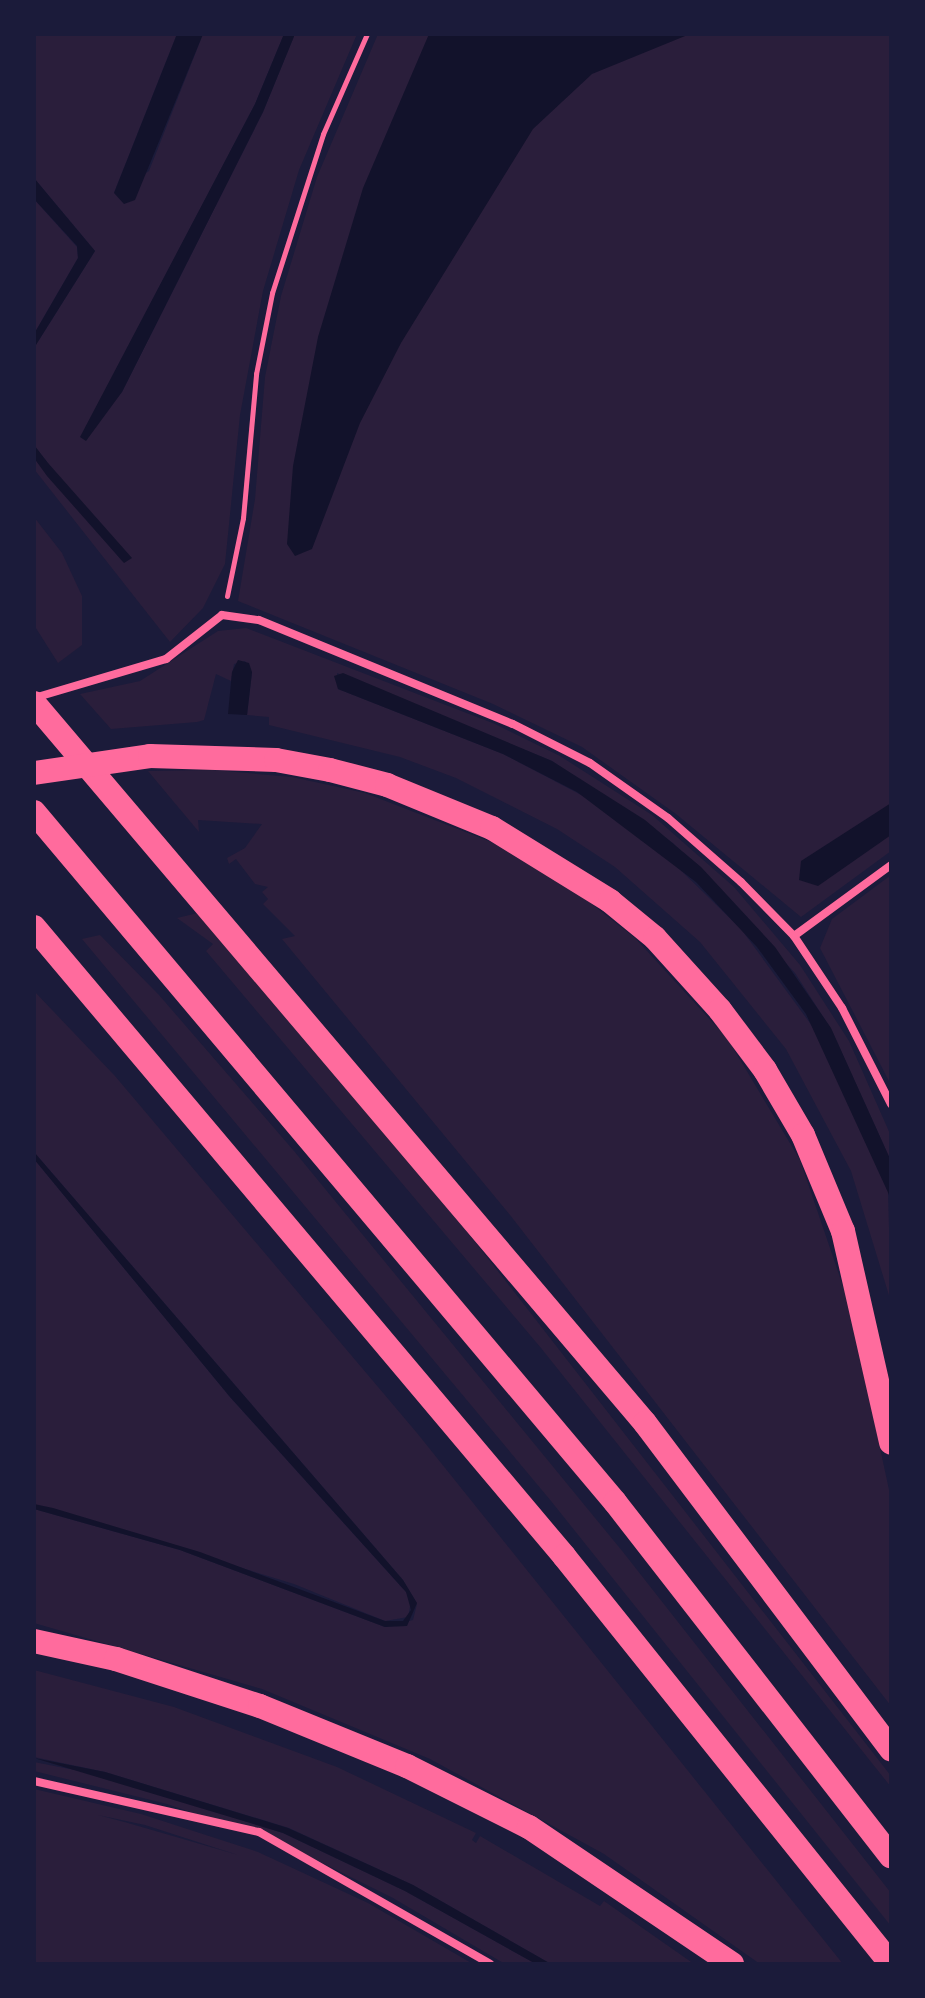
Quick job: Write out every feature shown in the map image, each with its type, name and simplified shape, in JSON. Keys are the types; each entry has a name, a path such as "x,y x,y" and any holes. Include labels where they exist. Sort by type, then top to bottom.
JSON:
{"highway":[{"path":"34,700 645,1423 891,1750"},
{"path":"34,773 150,756 276,760 330,770 387,785 492,828 610,901 655,938 720,1010 765,1070 803,1135 843,1231 891,1443"},
{"path":"34,812 134,927 615,1502 891,1856"},
{"path":"41,935 564,1556 891,1964"},
{"path":"34,1641 116,1659 245,1702 407,1766 529,1827 732,1964"}],"street":[{"path":"34,700 166,659 222,615 259,620 513,724 590,763 668,818 794,936 842,1008 891,1104"},
{"path":"794,936 891,865"},
{"path":"34,1781 259,1832 490,1964"}],"path":[{"path":"222,615 243,518 256,374 272,293 323,134 367,34"}],"shaded area":[{"path":"34,34 177,34 114,193 149,171 203,34 284,34 255,104 81,437 122,392 263,112 295,34 357,34 299,170 263,291 240,415 225,564 203,608 170,642 34,469 34,458 124,563 34,445 34,348 95,251 34,178"},
{"path":"177,34 203,34 135,200 124,204 114,193"},
{"path":"284,34 295,34 263,112 122,392 86,441 80,437 255,104"},
{"path":"378,34 891,34 891,851 801,917 676,814 582,747 493,704 238,601 255,499 265,377 281,296 317,177"},
{"path":"429,34 690,34 592,74 533,129 401,343 360,423 312,549 295,556 287,544 293,466 318,337 363,188"},
{"path":"34,178 95,251 34,348 34,334 78,258 77,246 34,199"},
{"path":"34,199 77,247 78,258 34,334"},
{"path":"34,445 132,558 124,563 47,476 34,458"},
{"path":"34,517 62,553 82,596 82,645 58,663 34,625"},
{"path":"246,628 495,724 560,756 652,815 734,887 800,965 849,1041 891,1136 891,1161 831,1029 795,973 673,843 552,761 337,673 338,689 503,754 587,798 664,854 741,929 818,1034 888,1191 891,1302 851,1171 786,1049 700,942 615,867 557,829 456,778 400,757 269,725 269,717 247,715 252,673 245,661 234,664 231,681 216,674 204,720 197,722 111,729 80,694 140,681 218,631"},
{"path":"238,660 249,663 252,672 247,715 228,714 232,672"},
{"path":"343,673 552,761 645,820 701,867 775,947 831,1028 891,1161 891,1199 806,1014 757,947 696,882 577,792 503,754 338,689 334,676"},
{"path":"213,770 292,777 365,793 499,845 574,890 635,938 727,1038 800,1160 849,1304 891,1499 891,1706 510,1215 282,939 295,936 263,904 268,899 262,892 268,887 255,884 236,859 229,864 227,858 245,848 262,824 198,820 199,832 148,771"},
{"path":"891,803 891,835 818,886 799,880 801,861"},
{"path":"891,875 891,1085 820,948 832,919"},
{"path":"198,913 359,1098 483,1252 891,1776 891,1787 541,1348 206,951 213,944 177,918"},
{"path":"100,935 159,995 294,1151 623,1552 891,1893 891,1926 551,1501 82,939"},
{"path":"34,991 115,1076 417,1433 843,1964 760,1964 604,1854 430,1759 262,1689 34,1623 34,1509 180,1550 385,1627 413,1620 417,1604 403,1580 34,1152"},
{"path":"34,1152 403,1580 417,1603 407,1626 385,1627 180,1550 34,1509 34,1504 53,1508 200,1552 385,1621 403,1621 411,1610 406,1592 230,1397 34,1159"},
{"path":"34,1159 230,1397 406,1592 411,1601 408,1617 385,1621 294,1584 34,1504"},
{"path":"34,1670 174,1707 337,1767 476,1833 472,1840 476,1843 480,1836 600,1906 604,1901 694,1964 551,1964 413,1885 289,1828 105,1772 34,1757"},
{"path":"34,1758 105,1772 288,1828 413,1885 551,1964 536,1964 405,1891 283,1833"},
{"path":"34,1762 100,1775 283,1833 405,1891 536,1964 505,1964 393,1898 284,1844 167,1804 34,1771"},
{"path":"34,1789 141,1814 258,1852 368,1903 473,1964 34,1964","holes":["98,1815 145,1825 238,1855"]}]}
